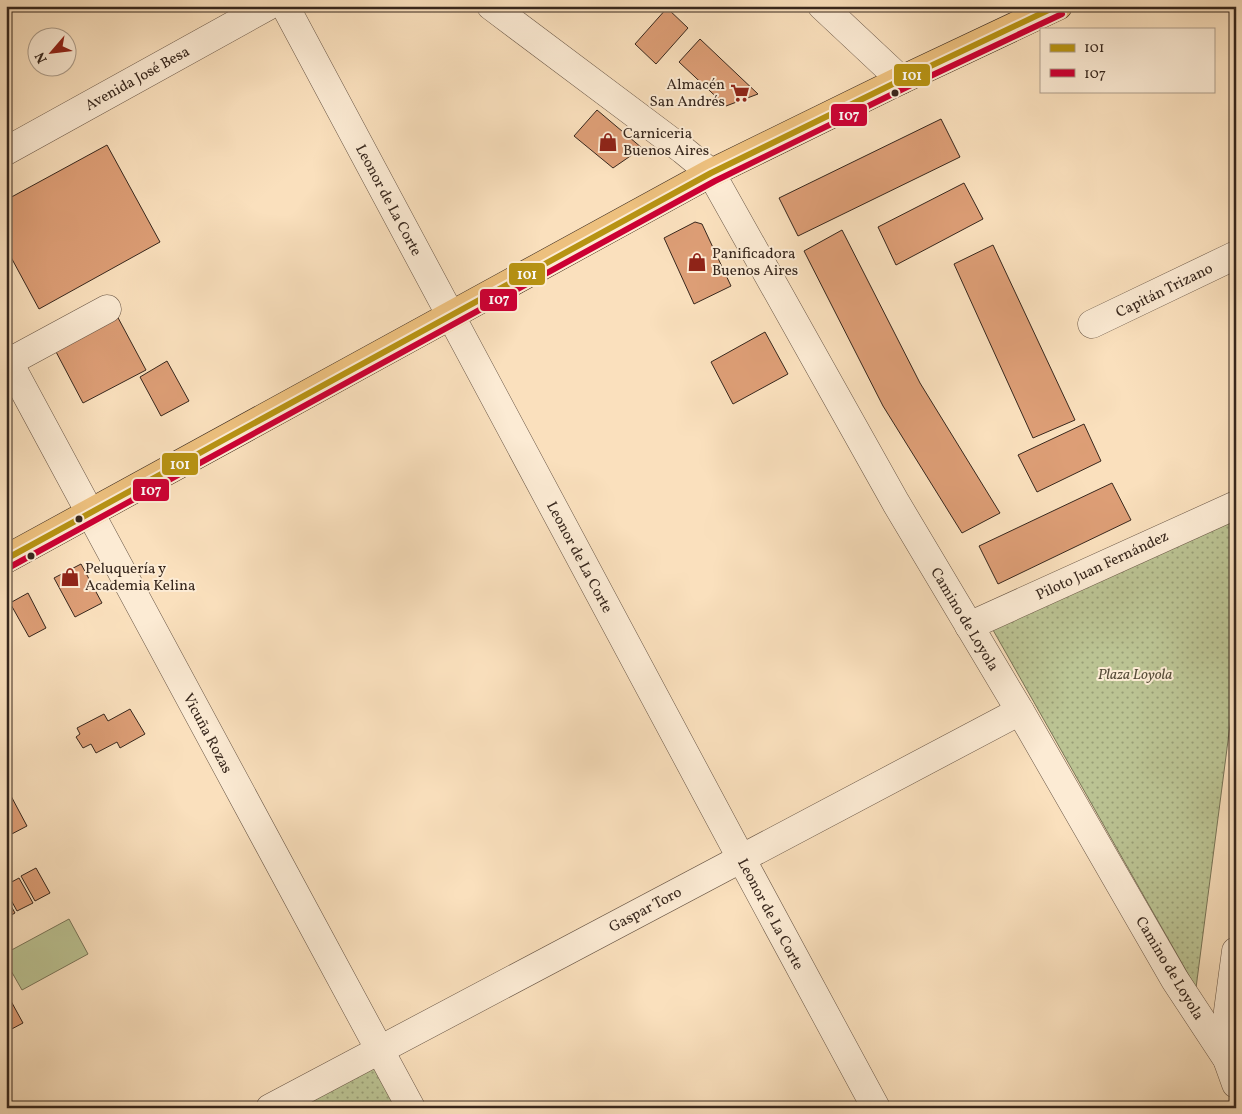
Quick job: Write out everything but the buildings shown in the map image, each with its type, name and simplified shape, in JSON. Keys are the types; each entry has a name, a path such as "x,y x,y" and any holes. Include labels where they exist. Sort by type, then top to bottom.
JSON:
{"main road":[{"path":"6,559 711,173 1058,6"}],"street":[{"name":"Avenida José Besa","path":"6,150 268,6"},
{"name":"Leonor de La Corte","path":"285,6 876,1108"},
{"path":"491,6 711,173"},
{"path":"822,6 901,80"},
{"name":"Camino de Loyola","path":"711,173 896,503 1020,711 1175,980 1232,1072"},
{"name":"Capitán Trizano","path":"1092,324 1236,255"},
{"path":"8,360 107,309"},
{"name":"Vicuña Rozas","path":"8,360 411,1108"},
{"name":"Piloto Juan Fernández","path":"969,626 1236,505"},
{"name":"Gaspar Toro","path":"270,1108 1020,711"},
{"name":"Camino de Loyola","path":"1232,1072 1232,1009 1236,951"}],"green space":[{"name":"Plaza Loyola","path":"1236,512 1236,679 1196,988 993,630"},
{"path":"69,919 88,954 22,990 6,962 6,953"},
{"path":"378,1064 402,1108 295,1108"}],"transit line":[{"name":"101","path":"6,559 711,173 1057,6"},
{"name":"107","path":"10,567 715,181 1062,14"}],"place":[{"name":"Almacén San Andrés","path":"740,93"},
{"name":"Carniceria Buenos Aires","path":"608,142"},
{"name":"Panificadora Buenos Aires","path":"697,262"},
{"name":"Peluquería y Academia Kelina","path":"70,577"}]}
